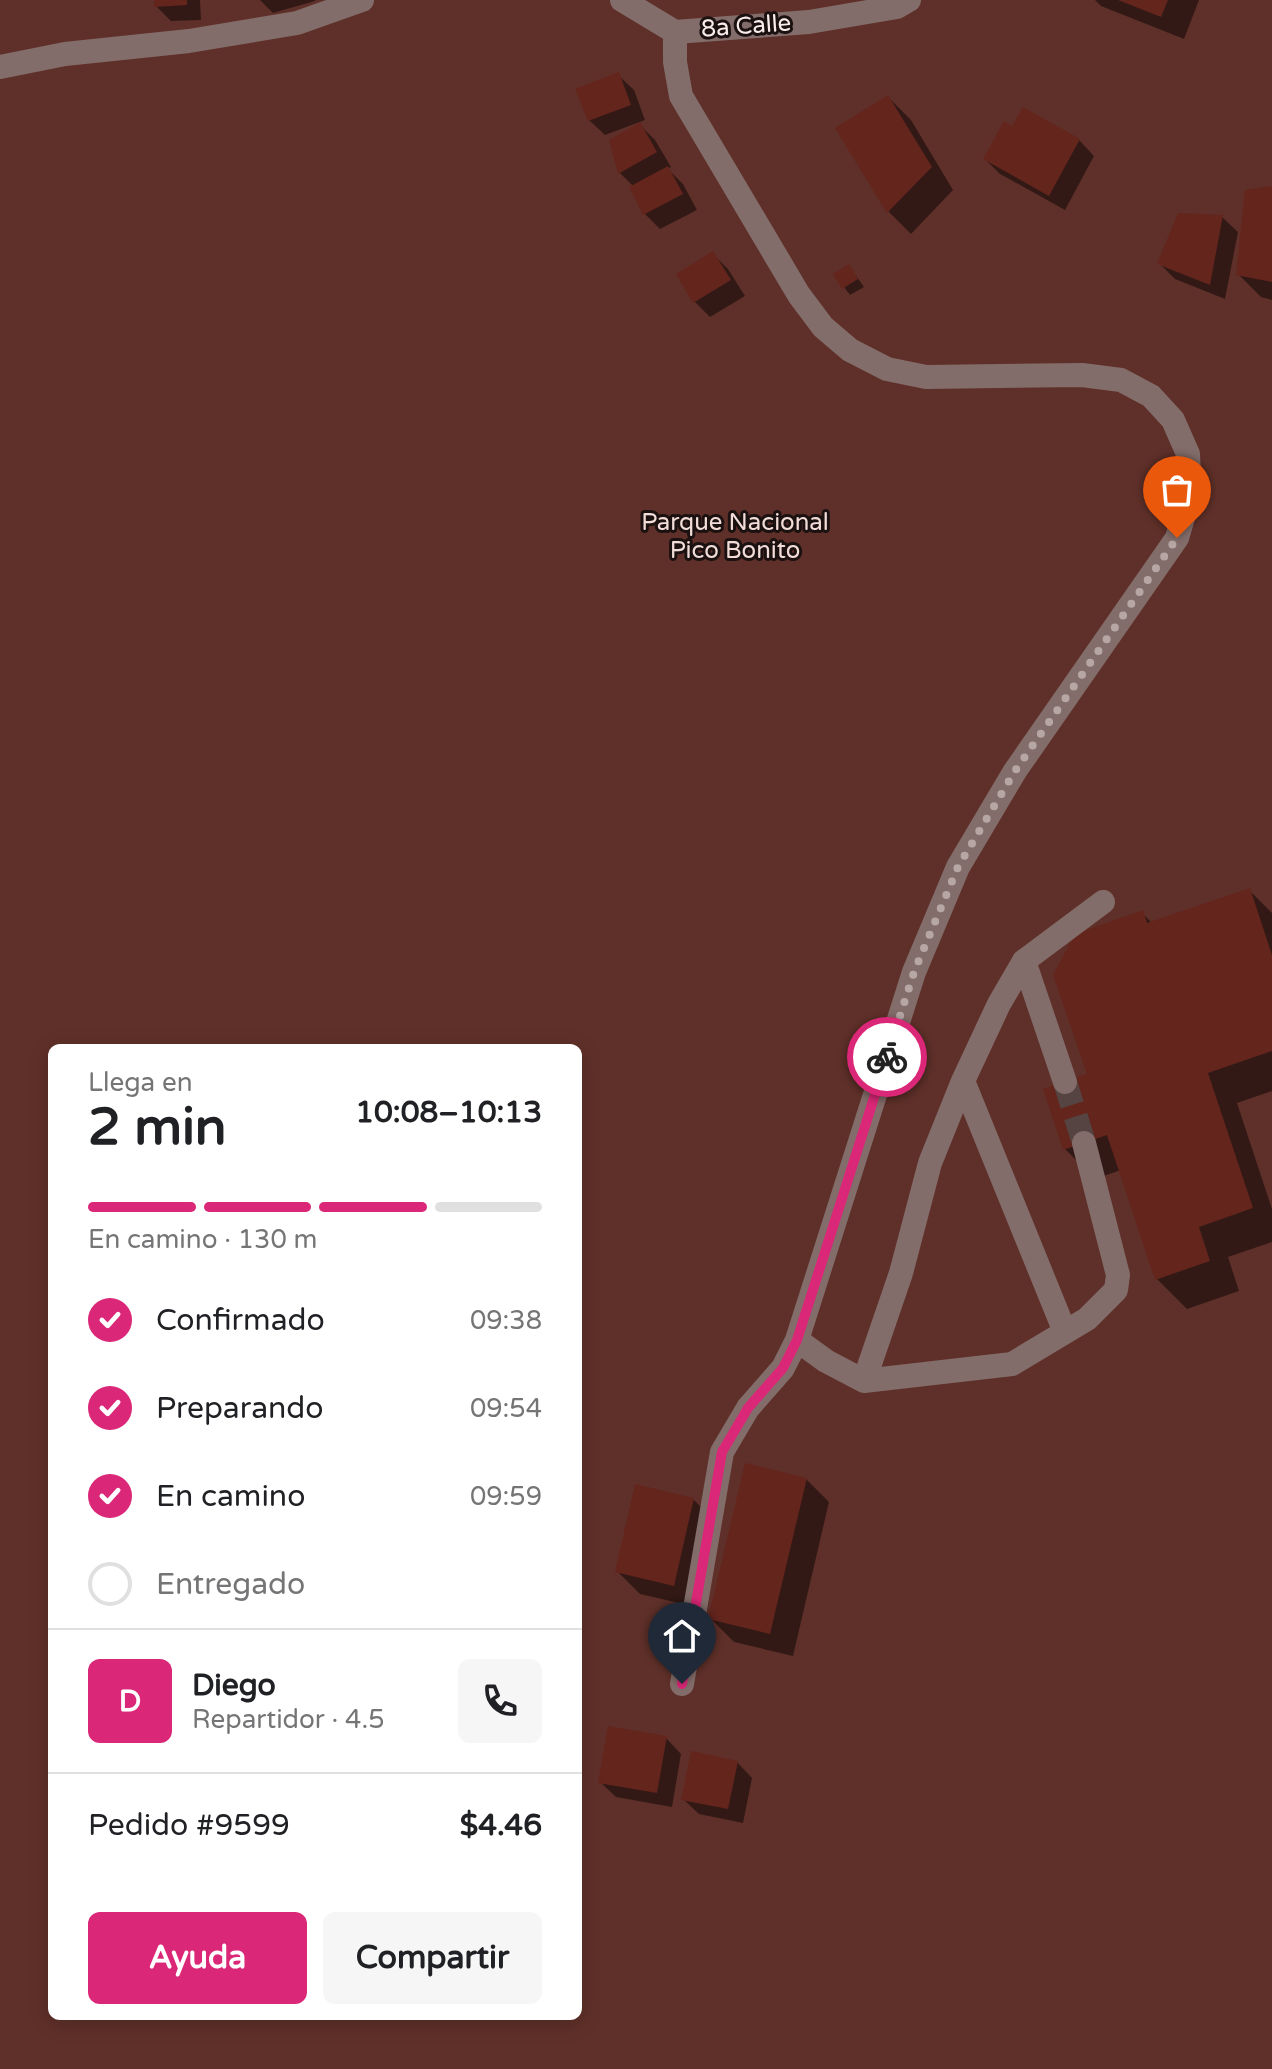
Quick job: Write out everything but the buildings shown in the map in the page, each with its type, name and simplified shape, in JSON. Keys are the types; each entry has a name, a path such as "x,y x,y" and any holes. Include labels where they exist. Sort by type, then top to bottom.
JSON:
{"street":[{"path":"0,67 65,54 189,41 297,23 362,0"},
{"path":"622,0 675,32 675,62 681,96 799,295 823,327 850,350 887,369 926,377 1082,375 1121,380 1151,396 1173,420 1188,454 1190,494 1177,538 1015,771 958,867 914,972 797,1340 783,1368 748,1408 722,1452 682,1684"},
{"name":"8a Calle","path":"675,32 809,22 897,7 909,0"},
{"path":"864,1381 901,1273 930,1163 999,1004 1024,961 1103,902"},
{"path":"1024,961 1065,1082"},
{"path":"963,1081 1065,1332"},
{"path":"797,1340 826,1361 864,1381 1012,1364 1087,1319 1116,1290 1118,1275 1084,1143"}],"green space":[{"name":"Parque Nacional Pico Bonito","path":"0,0 1272,0 1272,2069 0,2069"}],"tunnel":[{"path":"1065,1082 1084,1143"}],"way so far":[{"path":"887,1057 914,972 958,867 1015,771 1177,538"}],"route":[{"path":"682,1684 722,1452 748,1408 783,1368 797,1340 887,1057"}]}
